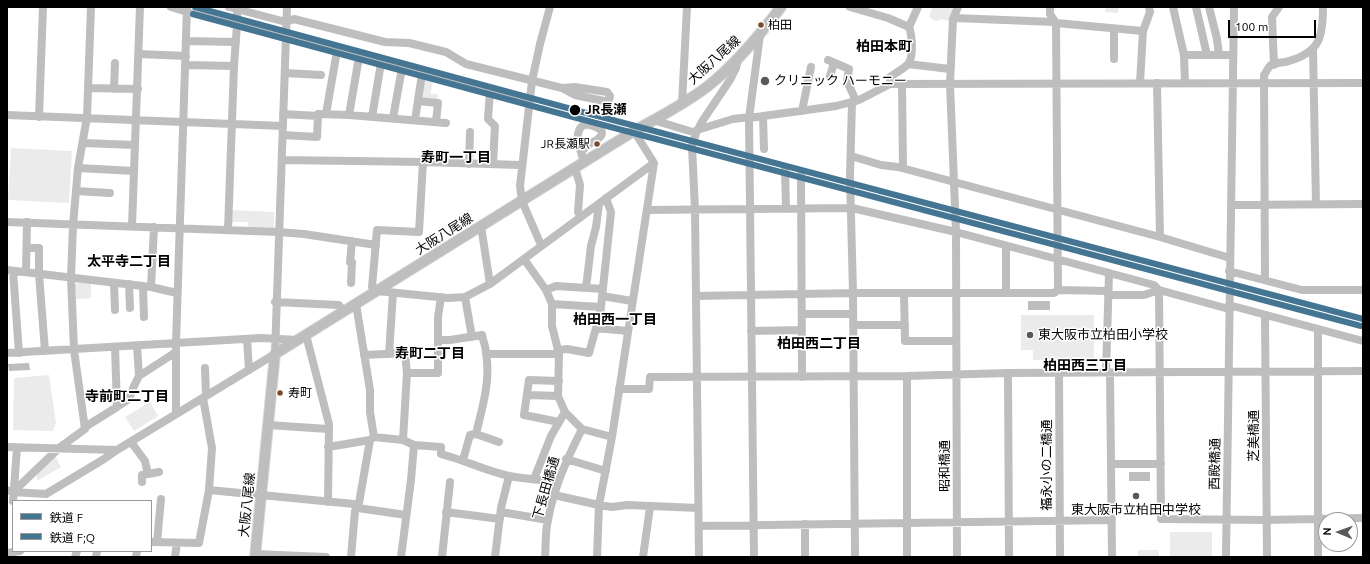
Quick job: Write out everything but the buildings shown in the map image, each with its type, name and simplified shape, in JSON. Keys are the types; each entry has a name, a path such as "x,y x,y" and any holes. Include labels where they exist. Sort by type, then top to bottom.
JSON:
{"main road":[{"name":"大阪八尾線","path":"255,556 274,354 634,131 682,104 707,86 725,77 738,58 760,35 781,7"}],"street":[{"path":"39,117 43,7"},
{"path":"84,427 74,350 71,278 72,225 78,168 87,117 91,7"},
{"path":"132,226 140,7"},
{"path":"163,7 185,10"},
{"path":"171,7 529,102"},
{"path":"10,491 46,494 274,354 287,7"},
{"path":"542,245 522,201 520,186 521,165 532,81 550,7"},
{"path":"682,104 687,7"},
{"path":"850,7 888,18 909,27"},
{"path":"890,84 890,77 908,64 911,55 912,42 909,27 918,7"},
{"name":"昭和橋通","path":"957,557 956,232 950,69 954,18 958,7"},
{"path":"1050,7 1050,14 1056,23 1058,290"},
{"path":"1140,83 1143,32 1150,12 1149,7"},
{"path":"1173,7 1184,55 1185,83"},
{"path":"1196,7 1207,55"},
{"path":"1209,7 1217,39 1219,55"},
{"name":"西殿橋通","path":"1226,557 1234,7"},
{"path":"1274,65 1272,17 1279,7"},
{"path":"1264,280 1264,75 1271,65 1302,57 1313,49 1317,44 1321,27 1323,7"},
{"path":"228,230 237,25 234,8 286,22 294,19 385,42 409,43 446,52 466,64 562,88 575,95 604,101 609,100 610,96 607,92 575,87 562,88"},
{"path":"176,414 177,293 186,61 185,10"},
{"path":"954,18 1056,23 1143,32"},
{"path":"1114,29 1114,59"},
{"path":"754,557 750,117 760,35"},
{"path":"186,41 236,42"},
{"path":"1313,49 1316,204"},
{"path":"326,114 337,51"},
{"path":"139,54 234,66"},
{"path":"1184,55 1233,55"},
{"path":"349,115 359,57"},
{"path":"830,76 831,61 849,69 847,81 854,102 851,156 855,557"},
{"path":"114,89 115,63"},
{"path":"372,117 380,63"},
{"path":"908,64 927,65 950,69"},
{"path":"802,111 811,67"},
{"path":"393,118 402,68"},
{"path":"285,73 321,75"},
{"path":"415,120 422,74"},
{"path":"699,557 695,210 692,146 697,131 725,77"},
{"path":"653,120 697,131 733,119 802,111 854,102 890,84 1232,82 1363,83"},
{"path":"1157,83 1160,237"},
{"path":"902,84 903,168"},
{"path":"88,88 138,89"},
{"path":"490,92 488,119 495,126 493,164"},
{"path":"418,101 438,103 436,122"},
{"path":"283,114 318,116 318,114 349,115 446,123"},
{"path":"7,115 283,126"},
{"path":"283,135 317,137 318,116"},
{"path":"763,116 764,148"},
{"path":"597,557 599,506 612,437 654,163 634,131"},
{"path":"469,164 470,132"},
{"path":"83,143 135,145"},
{"path":"581,217 578,212 582,151"},
{"path":"851,156 903,168 1160,237 1230,258"},
{"path":"282,160 521,165"},
{"path":"423,162 419,232 377,230 372,287 377,291 441,298 465,297 490,284 654,163"},
{"path":"78,168 134,171"},
{"path":"785,169 786,209"},
{"path":"801,175 802,377"},
{"path":"76,191 110,193"},
{"path":"486,354 559,352 567,349 589,353 596,328 598,328 601,308 611,212 606,198"},
{"path":"586,288 591,246 596,227 599,204"},
{"path":"1231,205 1363,204"},
{"path":"647,210 852,208 956,232 1109,273 1154,286 1159,290 1363,341"},
{"path":"7,222 278,232 376,244"},
{"path":"26,272 27,222"},
{"path":"481,226 490,284"},
{"path":"144,317 154,227"},
{"path":"351,283 352,262 350,262 352,241"},
{"path":"1006,246 1006,292"},
{"path":"27,248 39,248 45,351"},
{"path":"524,258 546,290 552,304 552,326 559,352 558,396 565,412 582,429 612,437"},
{"path":"19,353 10,270 147,286 177,293"},
{"path":"1230,271 1302,290 1363,290"},
{"path":"1109,273 1108,373 1112,557"},
{"path":"114,283 115,310"},
{"path":"129,284 130,308"},
{"path":"546,290 556,286 586,288 632,301"},
{"path":"696,296 904,292 1054,293 1058,290 1144,295 1159,290"},
{"path":"1159,290 1161,373 1161,519 1318,519"},
{"path":"904,292 905,341 956,341"},
{"path":"389,354 393,293"},
{"path":"465,297 472,337"},
{"path":"407,373 438,373 438,317 441,298"},
{"path":"275,302 339,305 344,312"},
{"path":"351,557 357,506 359,503 372,439 370,390 356,304"},
{"path":"552,304 601,308"},
{"path":"802,314 853,314"},
{"name":"芝美橋通","path":"1265,316 1267,557"},
{"path":"853,325 905,325"},
{"path":"598,328 628,331"},
{"path":"1318,329 1318,512"},
{"path":"751,331 802,330"},
{"path":"438,340 482,335 486,354 487,378 476,434"},
{"path":"7,353 302,337 329,424 328,502"},
{"path":"247,339 249,370"},
{"path":"10,491 59,448 85,429 84,427 129,399 139,376 138,346"},
{"path":"115,347 117,407"},
{"path":"139,376 176,352"},
{"path":"364,355 405,354 407,373 403,440"},
{"path":"161,500 154,542 199,543 209,490 212,448 205,397 205,368"},
{"path":"619,389 649,389 650,377 802,377 1008,373 1363,371"},
{"path":"1008,373 1009,557"},
{"name":"福永小の二橋通","path":"1059,373 1060,557"},
{"path":"907,376 907,557"},
{"path":"559,382 529,380 524,415 559,422"},
{"path":"528,395 558,396"},
{"path":"534,479 551,436 565,412"},
{"path":"268,425 328,429"},
{"name":"下長田橋通","path":"544,557 548,520 554,495 566,460 582,429"},
{"path":"463,460 470,435 476,434 499,442"},
{"path":"328,447 372,439 403,440 414,445 441,447 441,454 508,476 558,482"},
{"path":"131,442 145,461 148,474"},
{"path":"401,557 414,445"},
{"path":"7,447 117,450"},
{"path":"10,491 17,448"},
{"path":"566,460 606,472"},
{"path":"1111,464 1161,464"},
{"path":"142,482 142,475 159,472"},
{"path":"495,557 500,516 508,476"},
{"path":"442,557 450,482"},
{"path":"209,490 354,504 358,508 406,515"},
{"path":"554,495 599,506 612,507 627,505 698,508"},
{"path":"643,557 650,507"},
{"path":"446,512 548,520"},
{"path":"698,526 1112,520"},
{"path":"805,524 805,557"},
{"path":"175,557 177,543"},
{"path":"255,556 326,557"}],"shaded area":[{"path":"932,7 955,7 950,21 940,19 939,21 932,20 932,18 929,17"},
{"path":"1106,7 1119,7 1118,13 1105,12"},
{"path":"424,79 433,81 431,94 438,94 437,100 422,98"},
{"path":"11,148 72,151 69,203 8,200"},
{"path":"231,210 274,212 274,230 248,229 248,222 230,222"},
{"path":"78,282 91,283 91,298 76,299 75,285"},
{"path":"1028,301 1050,301 1050,310 1028,310"},
{"path":"1021,315 1094,315 1094,361 1033,360 1033,350 1021,350"},
{"path":"29,363 30,370 9,371 8,364"},
{"path":"49,375 56,423 53,431 13,430 14,378"},
{"path":"150,402 158,416 134,431 125,417"},
{"path":"54,453 61,467 37,481 37,472"},
{"path":"1129,472 1150,472 1150,481 1129,481"},
{"path":"1170,532 1212,532 1212,557 1170,557"},
{"path":"1138,550 1159,550 1159,557 1138,557"}],"rail line":[{"name":"F","path":"195,7 575,110 1363,319"},
{"name":"F;Q","path":"193,14 573,117 1361,326"}],"place":[{"name":"柏田","path":"761,25"},
{"name":"クリニック ハーモニー","path":"765,81"},
{"name":"JR長瀬","path":"575,110"},
{"name":"JR長瀬駅","path":"597,144"},
{"name":"東大阪市立柏田小学校","path":"1030,335"},
{"name":"寿町","path":"280,393"},
{"name":"東大阪市立柏田中学校","path":"1136,496"}],"district":[{"name":"柏田本町","path":"884,46"},
{"name":"寿町一丁目","path":"456,157"},
{"name":"太平寺二丁目","path":"129,261"},
{"name":"柏田西一丁目","path":"615,319"},
{"name":"柏田西二丁目","path":"819,343"},
{"name":"寿町二丁目","path":"430,353"},
{"name":"柏田西三丁目","path":"1085,365"},
{"name":"寺前町二丁目","path":"127,396"}]}
